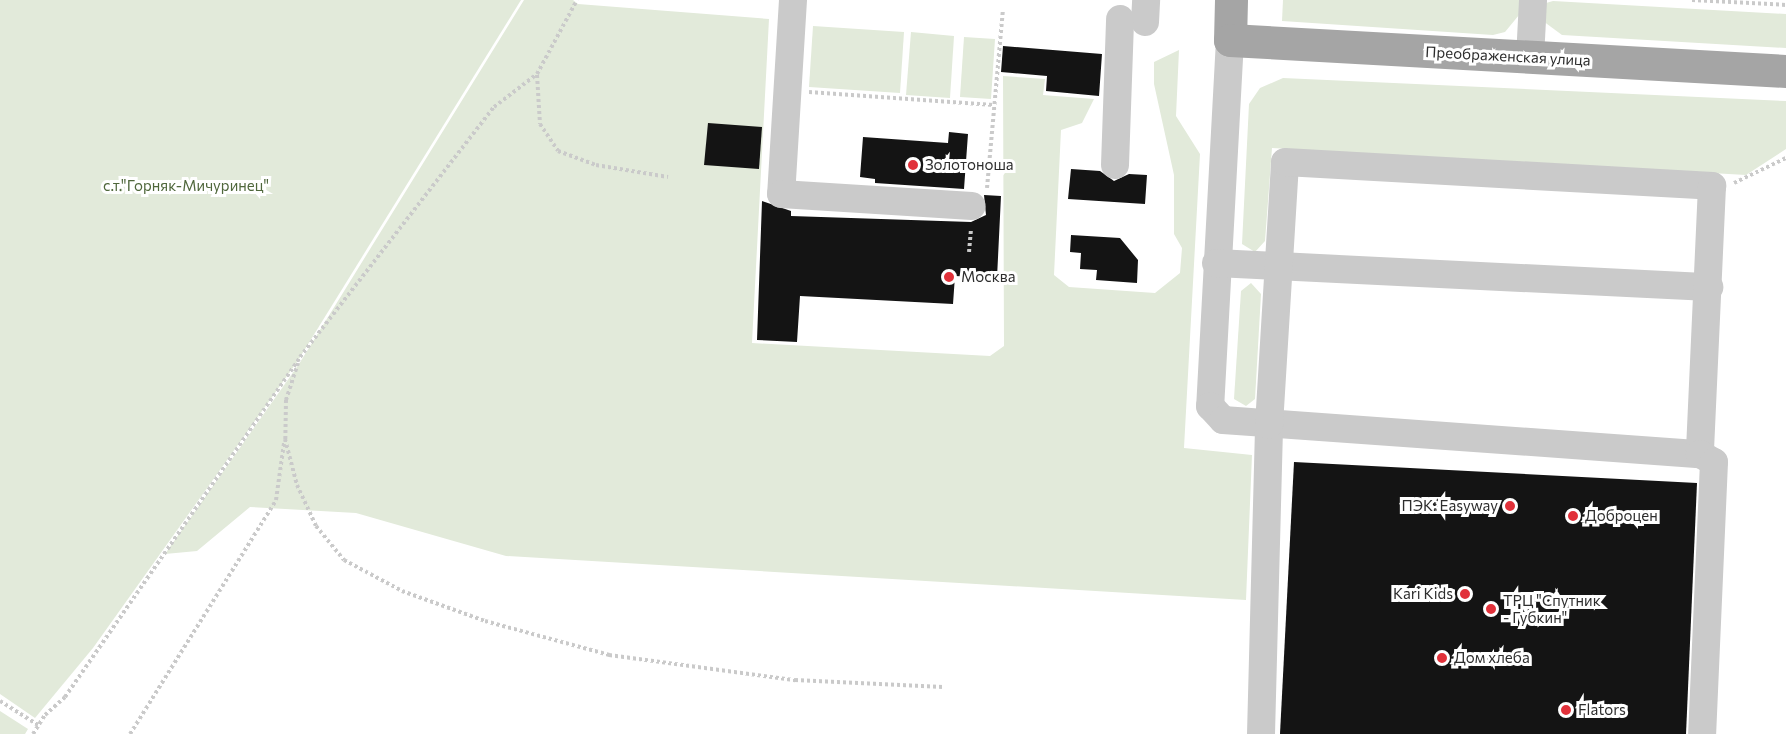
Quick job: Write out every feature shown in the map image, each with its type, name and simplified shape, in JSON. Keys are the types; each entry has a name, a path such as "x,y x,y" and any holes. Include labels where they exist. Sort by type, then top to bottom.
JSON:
{"main road":[{"path":"1230,40 1232,0"},
{"name":"Преображенская улица","path":"1230,40 1786,71"}],"street":[{"path":"793,0 781,194 972,206"},
{"path":"1530,58 1533,0"},
{"path":"1115,165 1137,14"},
{"path":"1230,40 1216,263 1210,406 1223,420 1700,454 1714,462 1702,734"},
{"path":"1261,734 1269,425 1285,162 1712,186 1700,454"},
{"path":"1216,263 1277,268 1709,286"}],"path":[{"path":"33,734 65,697 300,357 494,107 537,74 577,0"},
{"path":"1692,0 1786,4"},
{"path":"969,252 973,187 987,188 1003,10"},
{"path":"537,74 540,124 558,151 596,165 668,177"},
{"path":"788,91 994,105"},
{"path":"1712,186 1746,182 1786,158"},
{"path":"130,734 276,500 285,439 286,400 300,357"},
{"path":"285,439 297,485 316,526 344,560 402,591 484,621 609,655 795,680 943,687"},
{"path":"0,701 38,726"}],"green space":[{"name":"с.т.\"Горняк-Мичуринец\"","path":"0,0 521,0 297,362 93,648 35,718 0,694"},
{"path":"524,0 573,0 578,4 769,19 752,343 990,356 1004,346 1003,76 1045,79 1043,95 1094,99 1082,123 1061,130 1054,275 1069,287 1155,293 1180,273 1182,248 1174,234 1174,175 1154,84 1154,62 1179,50 1176,116 1200,154 1184,448 1252,455 1246,600 506,556 356,513 250,507 197,551 165,554 299,364"},
{"path":"1283,0 1520,0 1519,15 1505,32 1493,35 1282,21"},
{"path":"1553,1 1786,14 1786,48 1562,35 1543,21 1546,3"},
{"path":"813,26 904,32 900,93 809,87"},
{"path":"911,32 954,36 950,98 906,95"},
{"path":"964,37 995,39 991,99 960,97"},
{"path":"1283,78 1786,101 1786,149 1746,175 1272,148 1265,241 1255,252 1242,244 1249,104 1260,88"},
{"path":"1251,283 1261,294 1255,399 1246,406 1234,399 1241,291"},
{"path":"0,711 28,729 25,734 0,734"}],"building":[{"path":"1003,46 1102,54 1099,96 1046,91 1047,76 1001,72"},
{"path":"708,123 762,127 759,169 704,165"},
{"name":"Золотоноша","path":"949,132 968,134 964,189 875,183 875,179 860,177 863,137 948,143"},
{"path":"1071,169 1100,171 1114,181 1129,174 1147,175 1145,204 1068,199"},
{"path":"984,195 1001,196 997,278 955,276 953,304 800,296 797,342 757,340 762,201 791,211 791,216 971,222 986,215"},
{"path":"1071,235 1120,238 1138,260 1137,283 1096,280 1097,270 1080,269 1081,253 1070,252"},
{"name":"ТРЦ \"Спутник - Губкин\"","path":"1294,462 1697,483 1686,734 1280,734"}],"place":[{"name":"Золотоноша","path":"913,165"},
{"name":"Москва","path":"949,277"},
{"name":"ПЭК: Easyway","path":"1510,506"},
{"name":"Доброцен","path":"1573,516"},
{"name":"Kari Kids","path":"1465,594"},
{"name":"ТРЦ \"Спутник - Губкин\"","path":"1491,609"},
{"name":"Дом хлеба","path":"1442,658"},
{"name":"Flators","path":"1566,710"}]}
